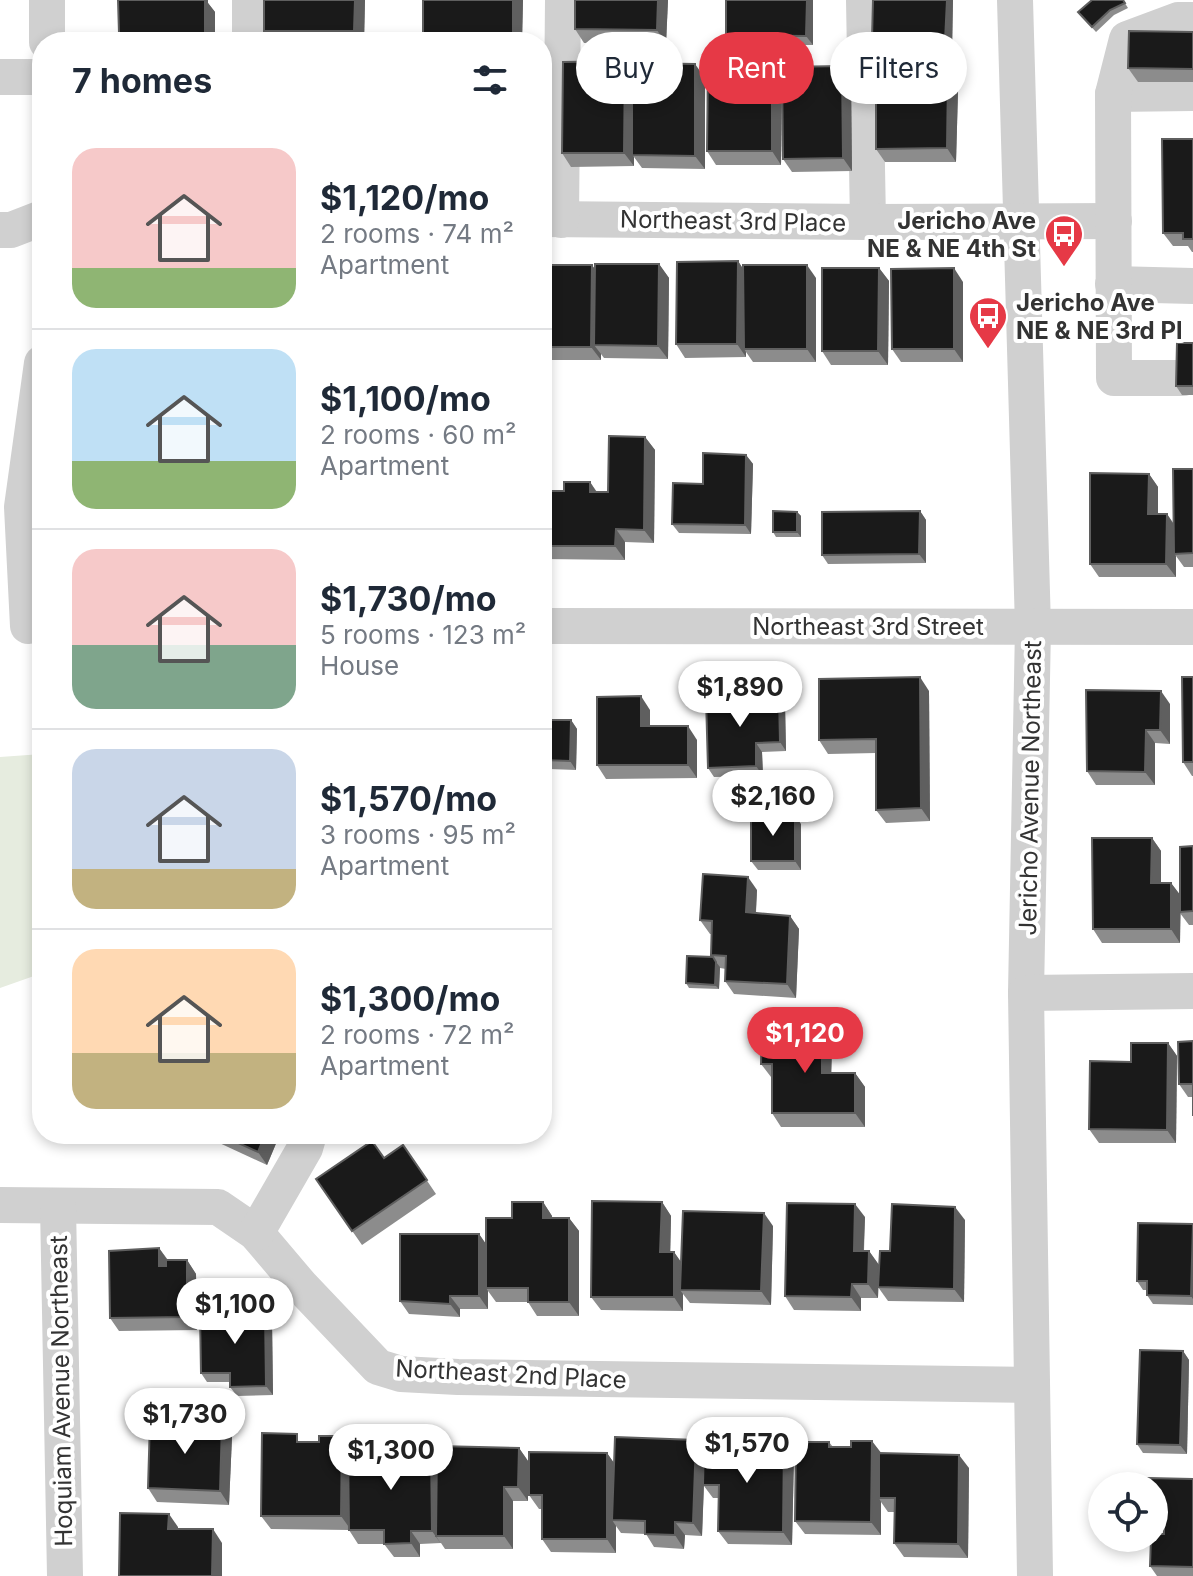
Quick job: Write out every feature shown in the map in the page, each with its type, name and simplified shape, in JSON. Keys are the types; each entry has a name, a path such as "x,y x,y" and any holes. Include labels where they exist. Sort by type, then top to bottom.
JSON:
{"street":[{"path":"47,0 47,32"},
{"path":"250,0 250,32"},
{"path":"552,202 563,0"},
{"path":"864,0 868,222"},
{"name":"Jericho Avenue Northeast","path":"1015,0 1033,627 1026,993 1035,1576"},
{"path":"1183,378 1114,378 1113,284 1099,53 1116,28 1146,16 1186,20"},
{"path":"1108,221 1113,94 1127,39 1186,20"},
{"path":"0,77 32,77"},
{"path":"1113,94 1193,93"},
{"name":"Northeast 3rd Place","path":"552,220 1108,221"},
{"path":"0,230 11,230 32,222"},
{"path":"1113,284 1193,286"},
{"path":"23,626 22,507 15,448 32,394"},
{"name":"Northeast 3rd Street","path":"552,626 1193,627"},
{"path":"1026,993 1193,991"},
{"path":"256,1233 306,1144"},
{"name":"Northeast 2nd Place","path":"0,1205 218,1207 256,1233 301,1286 378,1367 401,1374 1032,1385"},
{"name":"Hoquiam Avenue Northeast","path":"58,1206 65,1576"}],"shaded area":[{"path":"32,755 32,977 0,988 0,757"}],"building":[{"path":"118,0 205,0 205,32 119,32"},
{"path":"264,0 355,0 354,31 264,31"},
{"path":"423,0 513,0 513,32 423,32"},
{"path":"575,0 658,0 657,30 575,29"},
{"path":"726,0 807,0 806,32 726,32"},
{"path":"873,0 947,0 945,32 872,32"},
{"path":"1092,0 1123,0 1125,3 1110,10 1092,27 1078,12"},
{"path":"1129,31 1193,32 1193,69 1128,68"},
{"path":"563,62 576,62 576,104 625,104 624,153 562,153"},
{"path":"683,64 695,64 695,156 632,155 632,104 683,104"},
{"path":"814,66 830,66 830,104 842,104 843,158 783,159 782,104 814,104"},
{"path":"708,104 772,104 772,151 707,151"},
{"path":"876,104 948,104 947,148 876,149"},
{"path":"1162,139 1193,139 1193,239 1183,239 1183,233 1163,233"},
{"path":"738,261 737,344 676,344 677,262"},
{"path":"595,264 659,264 658,346 594,345"},
{"path":"552,265 592,265 591,347 552,347"},
{"path":"743,265 807,265 807,349 744,349"},
{"path":"822,268 879,268 878,351 822,351"},
{"path":"954,268 954,349 892,349 891,269"},
{"path":"1177,343 1193,343 1193,386 1176,386"},
{"path":"609,436 645,437 644,530 616,529 615,546 552,546 552,491 564,491 564,482 590,482 590,492 608,492"},
{"path":"703,453 746,455 745,525 672,524 673,483 703,484"},
{"path":"1173,469 1193,469 1193,553 1174,554"},
{"path":"1090,473 1149,474 1148,514 1167,514 1166,564 1090,564"},
{"path":"773,511 797,512 797,532 773,532"},
{"path":"920,511 919,554 822,555 822,512"},
{"path":"920,677 921,808 876,810 876,739 819,740 819,679"},
{"path":"1182,677 1193,677 1193,762 1183,762"},
{"path":"1086,690 1161,691 1160,730 1146,730 1145,772 1087,771"},
{"path":"641,696 641,726 688,726 688,765 597,765 597,697"},
{"path":"779,696 780,742 756,743 756,766 708,768 706,698"},
{"path":"552,720 571,720 570,761 552,760"},
{"path":"751,815 795,815 795,861 751,861"},
{"path":"1092,838 1152,838 1151,883 1171,883 1171,929 1093,929"},
{"path":"1193,846 1193,911 1180,912 1180,847"},
{"path":"703,874 748,877 746,912 790,916 787,984 725,981 726,956 711,955 712,921 700,920"},
{"path":"687,956 713,957 716,962 715,985 686,983"},
{"path":"762,1031 822,1031 822,1073 855,1073 855,1113 772,1113 772,1064 761,1064"},
{"path":"1193,1041 1193,1084 1179,1084 1178,1042"},
{"path":"1131,1043 1168,1043 1167,1130 1089,1129 1090,1061 1131,1062"},
{"path":"241,1144 261,1144 258,1152"},
{"path":"368,1144 374,1144 384,1158 403,1145 427,1180 352,1231 316,1179"},
{"path":"592,1201 662,1202 660,1252 674,1252 674,1297 591,1297"},
{"path":"512,1202 543,1202 543,1218 569,1218 569,1302 528,1302 528,1288 486,1288 486,1218 512,1218"},
{"path":"787,1203 855,1204 854,1251 869,1251 868,1284 852,1284 851,1297 785,1296"},
{"path":"892,1204 955,1207 954,1289 878,1287 880,1251 890,1251"},
{"path":"683,1211 764,1213 761,1291 680,1290"},
{"path":"1138,1223 1193,1224 1191,1296 1147,1295 1147,1281 1137,1281"},
{"path":"400,1234 479,1234 479,1296 450,1296 450,1304 400,1301"},
{"path":"159,1248 159,1266 166,1266 166,1260 187,1260 187,1317 110,1318 109,1251"},
{"path":"265,1311 266,1386 230,1387 230,1373 201,1373 200,1312"},
{"path":"1140,1350 1183,1351 1180,1445 1137,1444"},
{"path":"150,1421 222,1424 220,1491 148,1488"},
{"path":"262,1433 297,1434 297,1442 319,1442 319,1436 342,1436 341,1516 261,1516"},
{"path":"615,1437 696,1440 693,1523 675,1522 675,1535 645,1534 645,1521 612,1520"},
{"path":"851,1441 872,1441 871,1522 795,1521 796,1442 829,1442 829,1447 851,1447"},
{"path":"704,1442 784,1443 783,1532 718,1531 719,1485 703,1485"},
{"path":"437,1446 519,1448 518,1487 504,1487 504,1536 436,1536"},
{"path":"431,1448 432,1531 411,1531 411,1543 384,1544 384,1530 349,1530 348,1449"},
{"path":"529,1452 607,1453 607,1539 542,1539 542,1495 529,1495"},
{"path":"879,1453 959,1455 958,1544 894,1543 895,1498 879,1498"},
{"path":"1168,1478 1193,1479 1193,1567 1150,1566 1150,1552 1168,1552"},
{"path":"120,1513 169,1514 168,1529 213,1529 212,1576 119,1576"}],"place":[{"name":"Jericho Ave NE & NE 4th St","path":"1064,268"},
{"name":"Jericho Ave NE & NE 3rd Pl","path":"988,350"}]}
